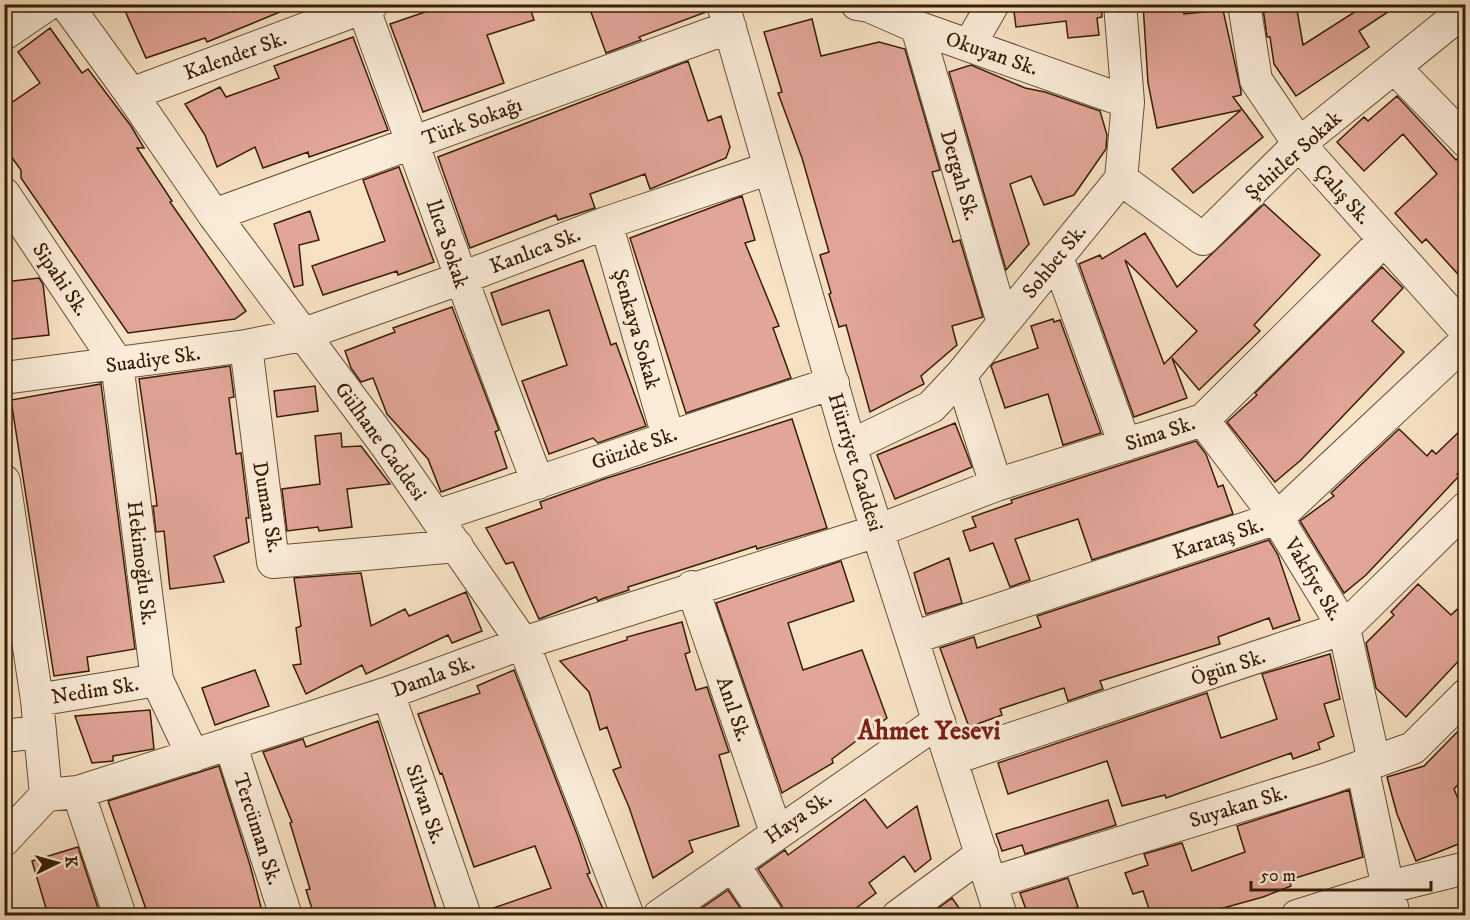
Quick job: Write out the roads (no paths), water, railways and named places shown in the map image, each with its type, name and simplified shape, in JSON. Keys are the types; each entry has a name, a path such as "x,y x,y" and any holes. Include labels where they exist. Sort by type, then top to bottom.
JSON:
{"street":[{"name":"Okuyan Sk.","path":"857,4 869,6 917,27 1128,102"},
{"path":"970,44 993,4"},
{"path":"1120,4 1128,102 1121,178"},
{"name":"Çalış Sk.","path":"1244,4 1256,80 1299,144 1466,331"},
{"path":"4,34 64,5"},
{"name":"Gülhane Caddesi","path":"64,5 131,94 214,215 301,335 380,436 523,643 628,915"},
{"name":"Kalender Sk.","path":"131,94 366,6"},
{"name":"llıca Sokak","path":"366,6 459,279 538,483"},
{"name":"Şehitler Sokak","path":"1121,178 1203,239 1299,144 1466,9"},
{"name":"Türk Sokağı","path":"214,215 413,142 727,16"},
{"name":"Hürriyet Caddesi","path":"727,16 850,446 1001,915"},
{"name":"Dergah Sk.","path":"917,27 1003,323"},
{"path":"1395,68 1466,141"},
{"name":"Kanlıca Sk.","path":"301,335 459,279 606,223 770,168"},
{"name":"Sohbet Sk.","path":"850,446 931,407 961,375 1121,178"},
{"name":"Sipahi Sk.","path":"4,194 117,363"},
{"name":"Şenkaya Sokak","path":"606,223 668,436"},
{"name":"Sima Sk.","path":"876,531 996,485 1203,420 1384,240"},
{"path":"1057,257 1125,445"},
{"name":"Suadiye Sk.","path":"4,378 246,346 301,335"},
{"name":"Karataş Sk.","path":"912,639 1277,518 1466,341"},
{"name":"Duman Sk.","path":"246,346 273,562 457,546"},
{"name":"Hekimoğlu Sk.","path":"117,363 157,680 193,756"},
{"path":"961,375 996,485"},
{"name":"Güzide Sk.","path":"436,516 538,483 668,436 833,383"},
{"name":"Vakfiye Sk.","path":"1203,420 1277,518 1344,628 1391,901"},
{"name":"Nedim Sk.","path":"4,481 37,699 157,680"},
{"name":"Ögün Sk.","path":"951,759 1344,628 1466,508"},
{"name":"Damla Sk.","path":"46,795 78,792 193,756 388,693 523,643 692,587 876,531"},
{"name":"Anıl Sk.","path":"692,587 776,832"},
{"name":"Silvan Sk.","path":"388,693 465,915"},
{"name":"Suyakan Sk.","path":"991,883 1413,748 1466,695"},
{"path":"4,840 46,795 38,732 37,699"},
{"name":"Haya Sk.","path":"659,915 939,721"},
{"path":"4,736 38,732"},
{"name":"Tercüman Sk.","path":"230,743 286,915"},
{"path":"78,792 120,915"},
{"path":"898,915 982,854"},
{"path":"732,866 767,915"},
{"path":"1297,915 1391,901 1466,868"}],"district":[{"name":"Ahmet Yesevi","path":"929,730"}]}
